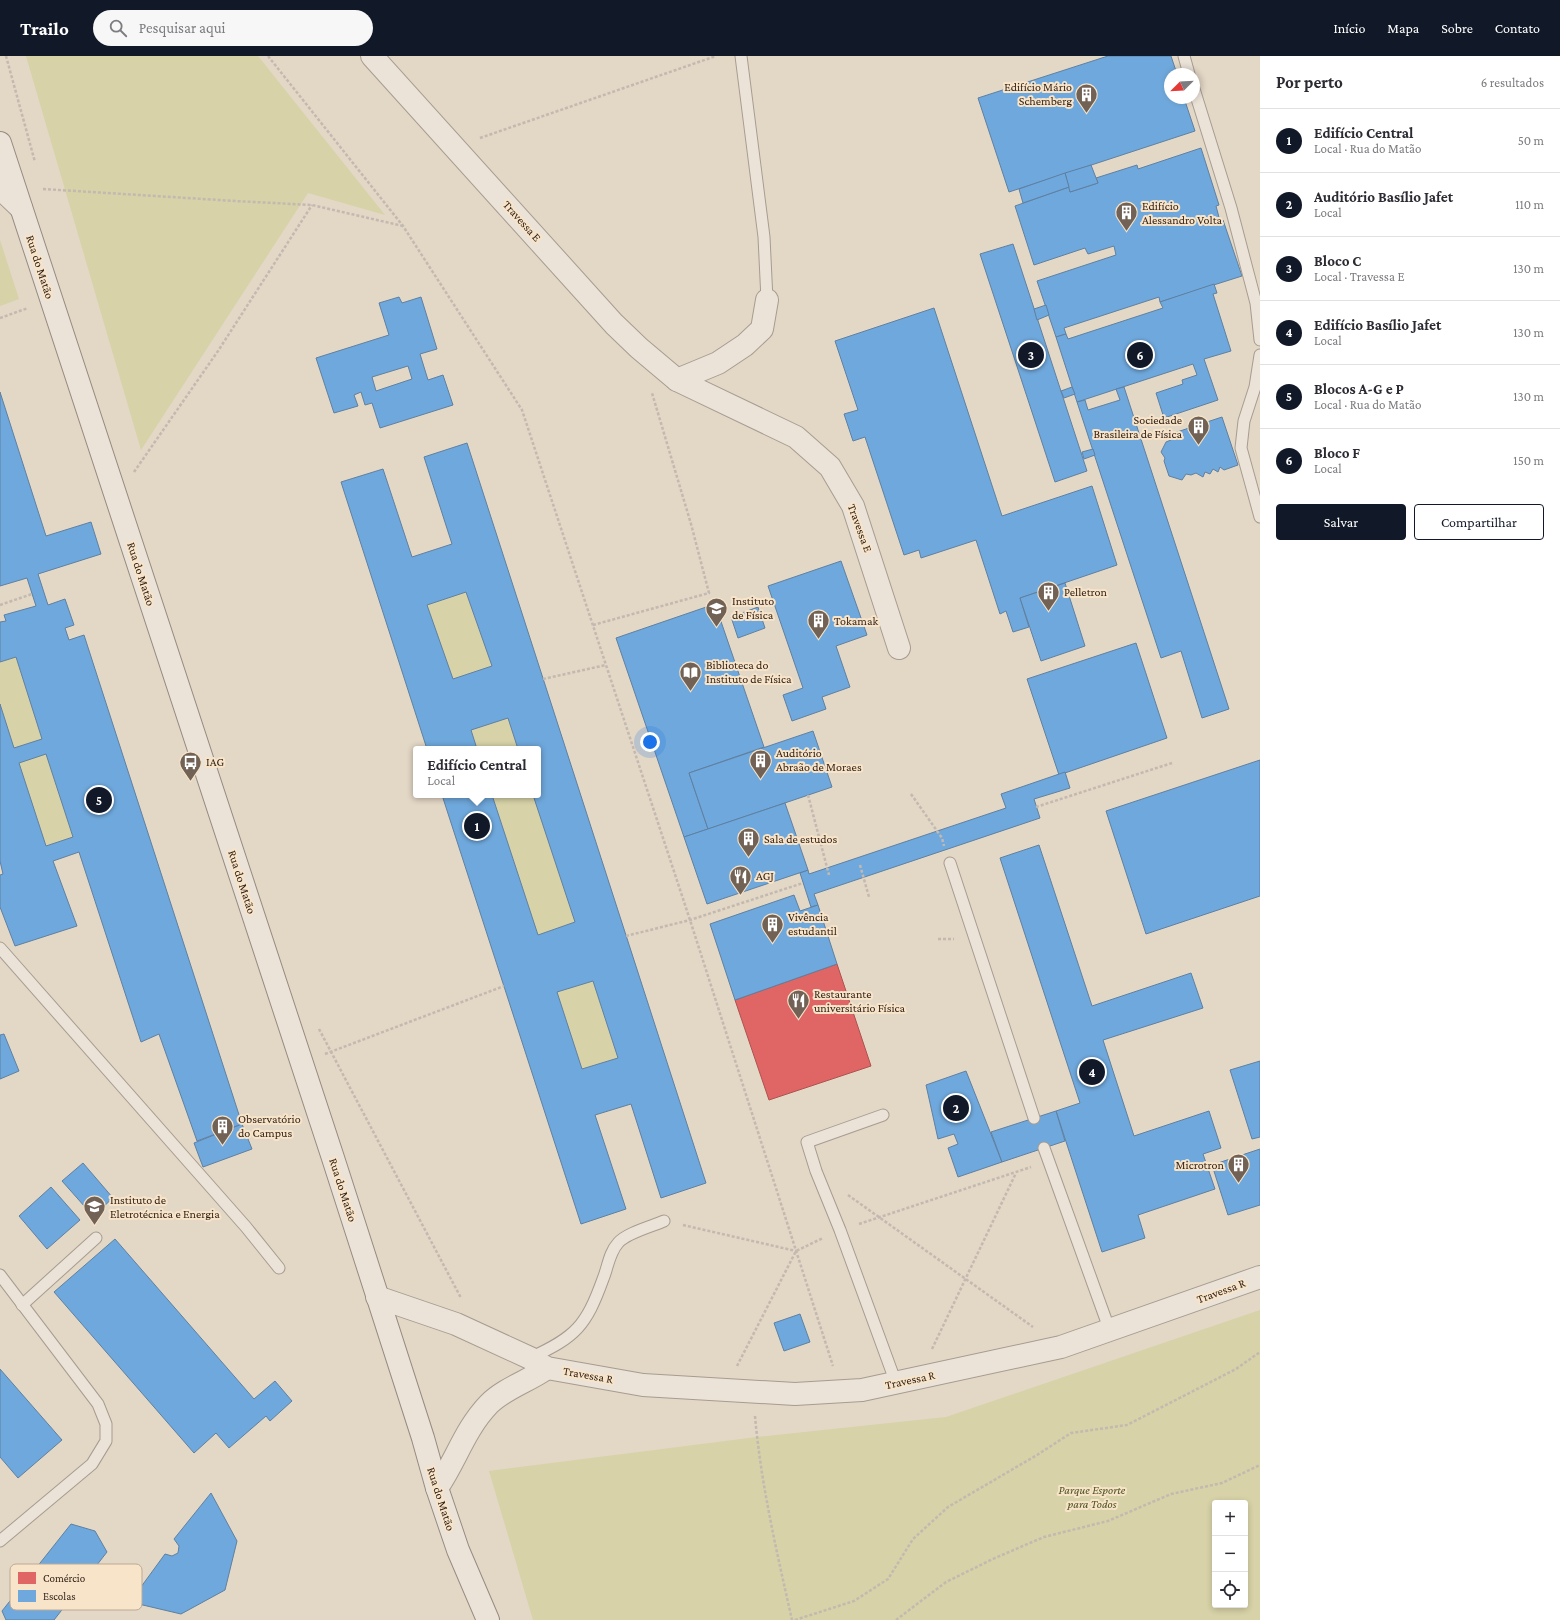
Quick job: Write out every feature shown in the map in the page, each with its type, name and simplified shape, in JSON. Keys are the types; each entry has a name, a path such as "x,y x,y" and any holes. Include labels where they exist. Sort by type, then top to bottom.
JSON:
{"street":[{"name":"Travessa E","path":"372,56 614,324 639,348 677,380 796,437 830,467 853,506 900,648"},
{"name":"Rua do Matão","path":"0,143 423,1438 437,1488 458,1550 488,1620"},
{"path":"0,188 21,208"},
{"path":"677,380 718,363 745,345 762,329 767,300"},
{"name":"Travessa R","path":"377,1297 456,1324 538,1363 643,1385 795,1394 862,1390 1061,1347 1260,1277"},
{"name":"Travessa R","path":"437,1488 475,1421 490,1403 507,1391 534,1378 538,1363"}],"lane":[{"path":"741,56 764,237 767,300"},
{"path":"1184,56 1187,68"},
{"path":"1199,104 1231,208 1256,303 1260,340"},
{"path":"1260,355 1256,387 1244,421 1241,448 1260,517"},
{"path":"950,863 1034,1118"},
{"path":"0,948 219,1197 279,1268"},
{"path":"882,1115 807,1142 816,1171 840,1230 896,1383"},
{"path":"1044,1148 1110,1331"},
{"path":"538,1363 556,1346 574,1334 585,1320 604,1279 611,1253 619,1241 629,1235 664,1221"},
{"path":"22,1304 96,1238"},
{"path":"0,1275 98,1404 106,1424 106,1442 92,1464 0,1541"}],"path":[{"path":"6,56 36,167"},
{"path":"268,56 403,226 522,410 690,920 842,1391"},
{"path":"455,147 716,56"},
{"path":"40,182 43,189 235,202 312,205 403,226"},
{"path":"117,498 218,351 312,205"},
{"path":"593,625 709,592 691,524 650,386"},
{"path":"0,605 32,594"},
{"path":"543,679 606,666"},
{"path":"1036,807 1172,763"},
{"path":"911,794 942,838"},
{"path":"808,795 829,875"},
{"path":"860,865 869,897"},
{"path":"626,936 690,920 803,883"},
{"path":"301,1063 504,986"},
{"path":"317,1023 463,1301"},
{"path":"880,1218 1048,1161"},
{"path":"918,1378 1016,1172"},
{"path":"850,1196 1061,1347"},
{"path":"664,1221 796,1251"},
{"path":"724,1390 796,1251 840,1230"},
{"path":"795,1620 854,1601 888,1579 913,1539 948,1507 1037,1455 1071,1433 1127,1425 1236,1369 1260,1352"},
{"path":"757,1437 777,1554 792,1620"},
{"path":"896,1620 946,1582 995,1558 1044,1537 1108,1521 1172,1494 1222,1483 1260,1465"}],"green space":[{"path":"26,56 258,56 385,215 308,193 141,450"},
{"path":"0,240 19,299 0,306"},
{"path":"466,592 492,666 453,679 427,605"},
{"path":"16,657 42,739 14,748 0,704 0,662"},
{"path":"508,718 517,746 476,746 471,730"},
{"path":"46,754 73,837 46,846 19,763"},
{"path":"493,798 534,798 575,922 538,935"},
{"path":"593,981 618,1058 582,1069 557,992"},
{"name":"Parque Esporte para Todos","path":"1260,1310 1260,1620 533,1620 489,1471 757,1437 946,1417"}],"building: Comércio":[{"name":"Restaurante universitário Física","path":"837,964 871,1066 769,1100 735,1000"}],"building: Escolas":[{"name":"Edifício Mário Schemberg","path":"1108,56 1171,56 1175,68 1164,68 1164,104 1186,104 1195,131 1009,192 978,98"},
{"name":"Edifício Alessandro Volta","path":"1201,148 1219,205 1216,206 1220,221 1223,220 1242,276 1160,302 1159,297 1064,328 1066,334 1056,337 1037,281 1116,255 1114,246 1088,254 1085,248 1034,265 1015,206 1069,187 1070,192 1098,183 1096,178 1137,165 1138,169"},
{"path":"1091,165 1098,183 1070,192 1065,173"},
{"path":"1065,173 1069,187 1023,203 1019,189"},
{"path":"1013,244 1087,471 1055,482 980,254"},
{"path":"1214,284 1217,293 1213,294 1231,351 1204,359 1218,400 1164,418 1156,393 1183,384 1182,380 1197,375 1193,364 1077,402 1056,337 1066,334 1068,339 1163,308 1160,302"},
{"path":"399,297 402,303 421,297 437,349 420,354 428,380 443,375 453,405 380,428 372,403 365,405 361,392 354,395 358,406 334,413 316,358 389,335 379,303","holes":["408,366 412,379 376,391 372,377"]},
{"path":"1046,305 1049,315 1037,320 1034,309"},
{"path":"934,308 1002,516 1092,486 1117,565 1020,598 1029,627 1013,632 1006,611 1000,614 976,540 921,558 919,550 904,555 865,437 853,441 844,414 858,410 835,341"},
{"path":"1072,387 1075,394 1064,398 1061,391"},
{"path":"1124,387 1229,709 1202,718 1181,651 1161,658 1077,402 1085,400 1088,410 1120,400 1116,389"},
{"path":"0,392 46,536 91,522 101,554 38,574 48,605 65,599 74,625 65,628 69,640 84,635 242,1124 197,1141 159,1034 141,1042 79,852 53,861 77,926 15,946 0,907 0,875 3,874 0,861 0,704 14,748 42,739 16,657 0,662 0,622 6,621 4,615 36,606 27,578 0,586","holes":["46,754 73,837 46,846 19,763"]},
{"name":"Sociedade Brasileira de Física","path":"1222,417 1238,465 1224,470 1220,467 1218,472 1213,469 1210,474 1205,472 1203,477 1196,473 1191,475 1186,474 1182,480 1169,476 1164,461 1165,458 1161,452 1166,442 1171,440 1174,433"},
{"path":"467,443 706,1183 661,1198 631,1104 595,1115 626,1209 581,1224 443,798 493,798 538,935 575,922 534,798 541,798 541,746 517,746 508,718 471,730 476,746 426,746 341,482 383,469 412,557 452,544 424,457","holes":["466,592 492,666 453,679 427,605","593,981 618,1058 582,1069 557,992"]},
{"path":"1093,449 1095,455 1084,459 1082,452"},
{"name":"Tokamak","path":"841,561 867,635 836,646 850,687 822,697 826,709 792,721 783,695 803,688 768,586"},
{"name":"Pelletron","path":"1065,583 1085,646 1041,661 1020,598"},
{"name":"Biblioteca do Instituto de Física","path":"715,604 764,747 689,773 708,829 684,837 616,638"},
{"path":"758,607 765,628 738,638 731,617"},
{"path":"1136,643 1167,738 1059,775 1027,679"},
{"name":"Auditório Abraão de Moraes","path":"813,731 832,787 708,829 689,773"},
{"path":"1260,760 1260,896 1146,934 1106,811"},
{"path":"1065,772 1070,788 1034,799 1040,818 814,894 818,905 811,907 800,873 808,870 809,874 1006,808 1001,794"},
{"name":"Sala de estudos","path":"785,803 808,870 707,904 684,837"},
{"path":"1039,845 1092,1006 1191,973 1203,1008 1103,1040 1134,1136 1209,1111 1221,1148 1203,1154 1215,1189 1138,1215 1145,1238 1102,1252 1056,1111 1080,1103 1000,858"},
{"name":"Vivência estudantil","path":"794,895 800,911 818,905 837,964 735,1000 710,924"},
{"path":"4,1034 19,1071 0,1079 0,1035"},
{"path":"1260,1061 1260,1137 1252,1139 1230,1070"},
{"path":"966,1071 1002,1162 958,1177 948,1148 958,1144 954,1134 938,1139 926,1085"},
{"path":"1056,1111 1065,1141 1002,1162 991,1132"},
{"name":"Observatório do Campus","path":"242,1124 252,1149 203,1167 194,1143"},
{"name":"Microtron","path":"1260,1149 1260,1205 1228,1215 1212,1165"},
{"path":"83,1163 113,1198 93,1216 62,1181"},
{"path":"51,1187 80,1220 47,1249 19,1216"},
{"path":"115,1239 254,1399 275,1381 292,1401 270,1421 266,1416 229,1448 216,1433 194,1453 54,1292"},
{"path":"800,1314 810,1342 784,1351 774,1323"},
{"path":"0,1369 62,1440 18,1478 0,1457"},
{"path":"211,1493 237,1541 225,1590 181,1614 142,1605 142,1586 165,1554 172,1556 178,1553 179,1546 174,1539"},
{"path":"71,1524 95,1531 107,1552 98,1564 39,1564"},
{"path":"10,1601 10,1610 62,1610 54,1620 6,1620 2,1611"}],"place":[{"name":"Edifício Mário Schemberg","path":"1087,114"},
{"name":"Edifício Alessandro Volta","path":"1126,232"},
{"name":"Bloco C","path":"1031,355"},
{"name":"Bloco F","path":"1140,355"},
{"name":"Sociedade Brasileira de Física","path":"1198,446"},
{"name":"Pelletron","path":"1049,612"},
{"name":"Instituto de Física","path":"716,628"},
{"name":"Tokamak","path":"819,640"},
{"name":"Biblioteca do Instituto de Física","path":"690,692"},
{"name":"Auditório Abraão de Moraes","path":"760,780"},
{"name":"IAG","path":"191,782"},
{"name":"Blocos A-G e P","path":"99,800"},
{"name":"Edifício Central","path":"477,826"},
{"name":"Sala de estudos","path":"748,858"},
{"name":"AGJ","path":"740,896"},
{"name":"Vivência estudantil","path":"773,944"},
{"name":"Restaurante universitário Física","path":"799,1020"},
{"name":"Edifício Basílio Jafet","path":"1092,1072"},
{"name":"Auditório Basílio Jafet","path":"956,1108"},
{"name":"Observatório do Campus","path":"223,1146"},
{"name":"Microtron","path":"1239,1184"},
{"name":"Instituto de Eletrotécnica e Energia","path":"94,1226"}]}
